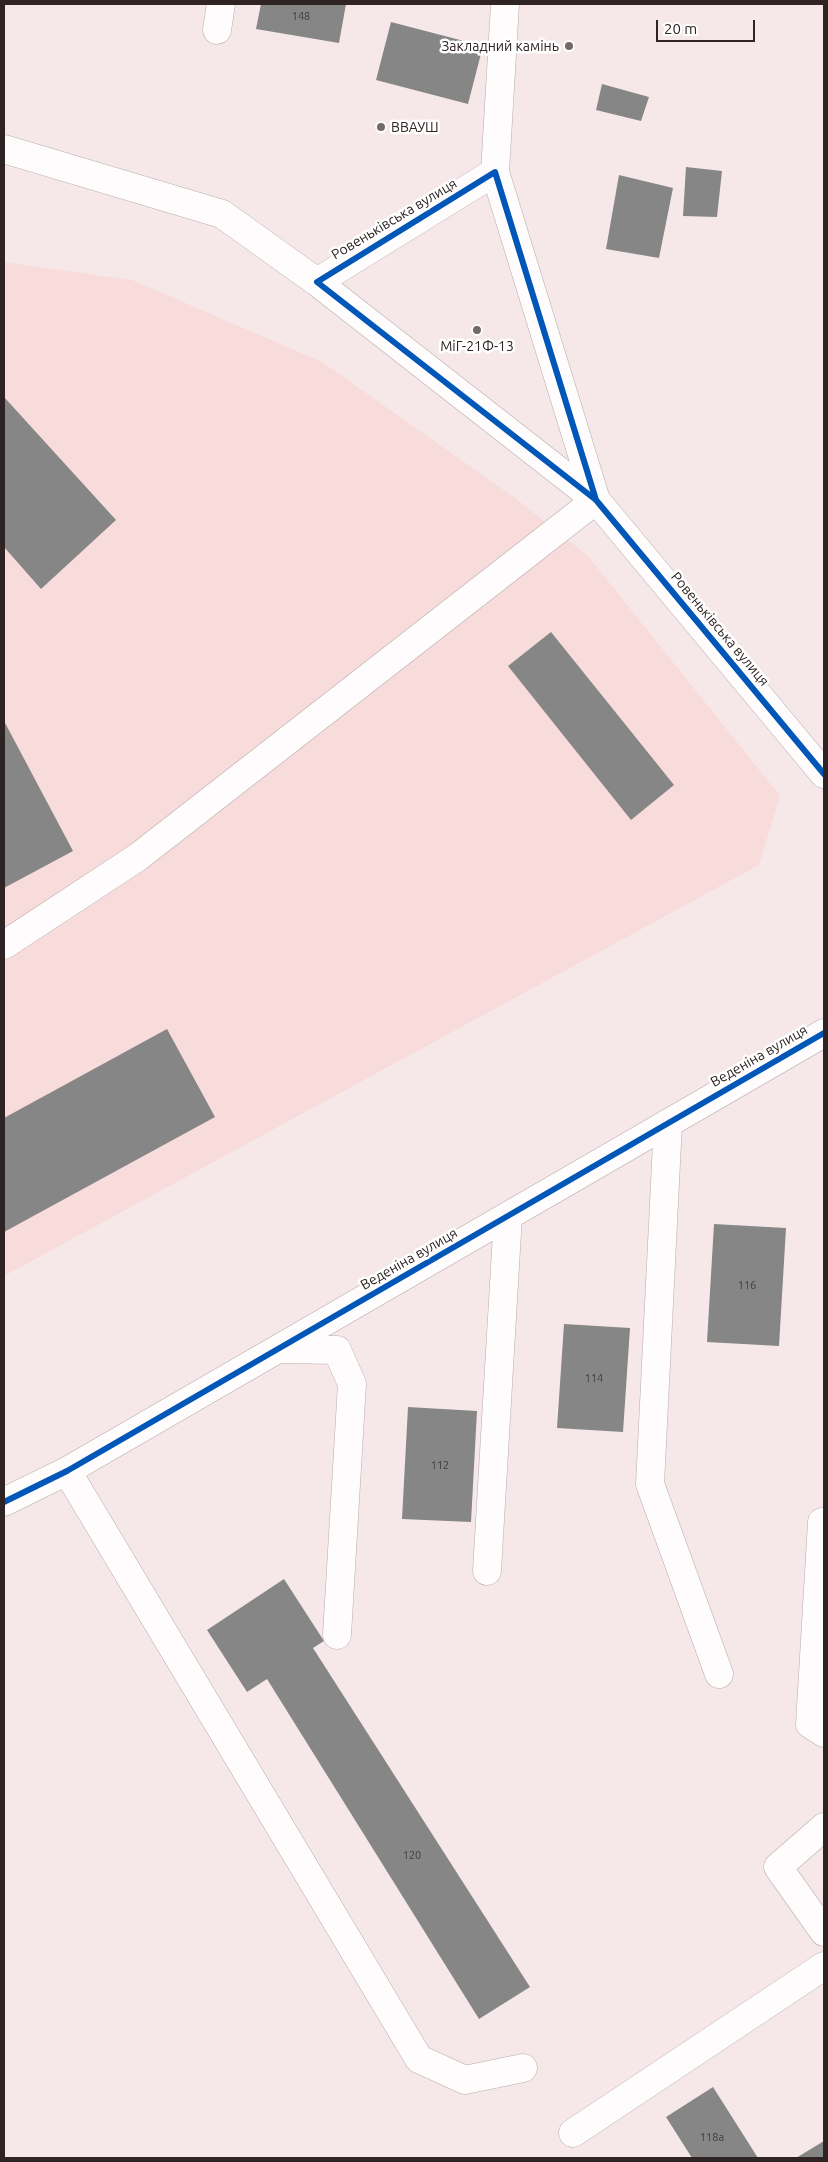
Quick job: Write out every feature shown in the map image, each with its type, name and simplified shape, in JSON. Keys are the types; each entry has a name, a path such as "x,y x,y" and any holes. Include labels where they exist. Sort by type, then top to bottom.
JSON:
{"street":[{"path":"217,30 221,4"},
{"path":"495,172 506,4"},
{"name":"Ровеньківська вулиця","path":"4,149 222,214 317,282 596,500 824,774"},
{"name":"Ровеньківська вулиця","path":"317,282 495,172 596,500"},
{"path":"4,945 138,857 596,500"},
{"name":"Веденіна вулиця","path":"4,1502 67,1471 824,1032"},
{"path":"668,1123 650,1484 719,1674"},
{"path":"486,1571 508,1216"},
{"path":"277,1349 337,1350 352,1384 336,1635"},
{"path":"67,1471 419,2059 465,2080 523,2068"},
{"path":"822,1522 810,1724 824,1733"},
{"path":"824,1827 778,1867 824,1932"},
{"path":"573,2133 824,1966"}],"shaded area":[{"path":"4,262 132,280 322,362 515,498 587,555 780,796 759,865 4,1276"}],"building":[{"path":"261,4 346,4 339,43 256,29"},
{"path":"391,22 483,46 468,104 376,80"},
{"path":"602,84 649,97 641,121 596,110"},
{"path":"686,167 722,171 717,217 683,216"},
{"path":"619,175 673,188 659,258 606,249"},
{"path":"4,397 116,520 41,589 4,547"},
{"path":"551,632 674,785 631,820 508,666"},
{"path":"4,721 73,851 4,888"},
{"path":"167,1029 215,1117 4,1232 4,1118"},
{"path":"714,1224 786,1228 779,1346 707,1342"},
{"path":"564,1324 630,1328 623,1432 557,1428"},
{"path":"408,1407 477,1411 471,1522 402,1519"},
{"path":"284,1579 324,1641 313,1648 530,1987 479,2019 267,1679 247,1692 207,1630"},
{"path":"713,2087 758,2158 692,2158 666,2117"},
{"path":"824,2141 824,2158 796,2158"}],"cycle path":[{"path":"596,500 495,172 317,282 596,500 824,774"},
{"path":"4,1502 67,1471 824,1033"}],"place":[{"name":"Закладний камінь","path":"569,46"},
{"name":"ВВАУШ","path":"381,127"},
{"name":"МіГ-21Ф-13","path":"477,330"}]}
